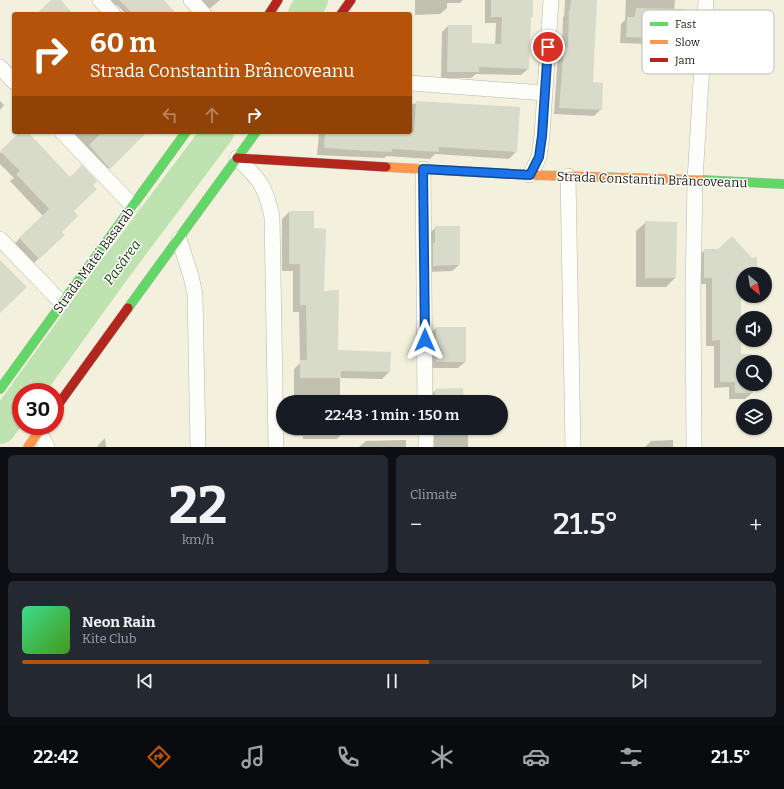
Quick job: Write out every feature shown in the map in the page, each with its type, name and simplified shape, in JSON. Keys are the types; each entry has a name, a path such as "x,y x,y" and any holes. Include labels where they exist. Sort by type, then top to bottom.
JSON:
{"street":[{"path":"100,0 111,12"},
{"path":"191,0 202,12"},
{"path":"270,12 278,0"},
{"path":"342,12 351,0"},
{"path":"530,175 539,157 542,136 551,0"},
{"path":"705,10 706,0"},
{"path":"0,67 12,80"},
{"path":"694,447 693,292 695,180 701,74"},
{"path":"412,83 545,93"},
{"path":"64,134 132,205"},
{"name":"Strada Matei Basarab","path":"0,388 185,134"},
{"path":"64,398 255,134"},
{"path":"237,158 261,183 268,197 272,217 276,447"},
{"name":"Strada Constantin Brâncoveanu","path":"237,158 530,175 784,184"},
{"path":"423,169 426,395"},
{"path":"568,176 573,447"},
{"path":"0,239 62,303"},
{"path":"179,239 195,294 198,447"},
{"path":"28,447 37,435"},
{"path":"43,435 47,447"},
{"path":"426,435 426,447"}],"building":[{"path":"51,0 61,0 71,12 38,12"},
{"path":"119,0 164,0 175,12 131,12"},
{"path":"491,0 533,0 529,69 479,67 479,72 447,72 448,25 472,25 472,43 501,44 502,17 491,17"},
{"path":"571,0 597,0 593,82 603,83 602,110 559,108 564,47 568,47 569,10"},
{"path":"636,8 683,9 642,10 642,38 626,37 627,17 635,17"},
{"path":"416,101 520,107 517,152 439,147 439,152 392,149 392,152 324,148 325,134 412,134 412,132 414,132"},
{"path":"18,134 30,134 70,177 82,165 97,181 93,185 97,189 74,211 78,216 62,232 65,235 39,259 19,238 49,209 16,174 20,171 0,151"},
{"path":"100,134 145,134 110,169 89,145"},
{"path":"289,211 314,211 314,228 326,229 324,291 339,290 338,350 391,352 390,372 341,371 341,378 300,378 300,360 307,360 306,305 300,305 300,264 289,264"},
{"path":"645,221 677,222 676,278 645,278"},
{"path":"435,226 460,226 460,265 433,266"},
{"path":"732,236 752,258 757,257 757,267 736,267 736,303 741,303 741,311 736,311 736,347 741,347 741,354 752,355 736,355 736,391 753,391 753,393 735,393 735,382 720,382 720,340 712,341 712,278 704,278 704,249 718,249"},
{"path":"0,260 27,287 0,313"},
{"path":"436,327 466,327 466,362 436,362"},
{"path":"463,388 464,395 435,395 435,389"}],"waterway":[{"name":"Pasărea","path":"305,12 312,0"},
{"name":"Pasărea","path":"33,383 115,269 216,134"},
{"name":"Pasărea","path":"0,428 12,411"}],"traffic: fast":[{"path":"0,389 185,134"},
{"path":"128,308 255,134"},
{"path":"702,180 784,184"}],"traffic: slow":[{"path":"386,167 530,175 702,180"},
{"path":"28,447 37,435"}],"traffic: jam":[{"path":"270,12 278,0"},
{"path":"342,12 351,0"},
{"path":"237,158 386,167"},
{"path":"64,397 128,308"}],"route":[{"path":"425,340 423,169 530,175 539,157 542,136 548,47"}]}
